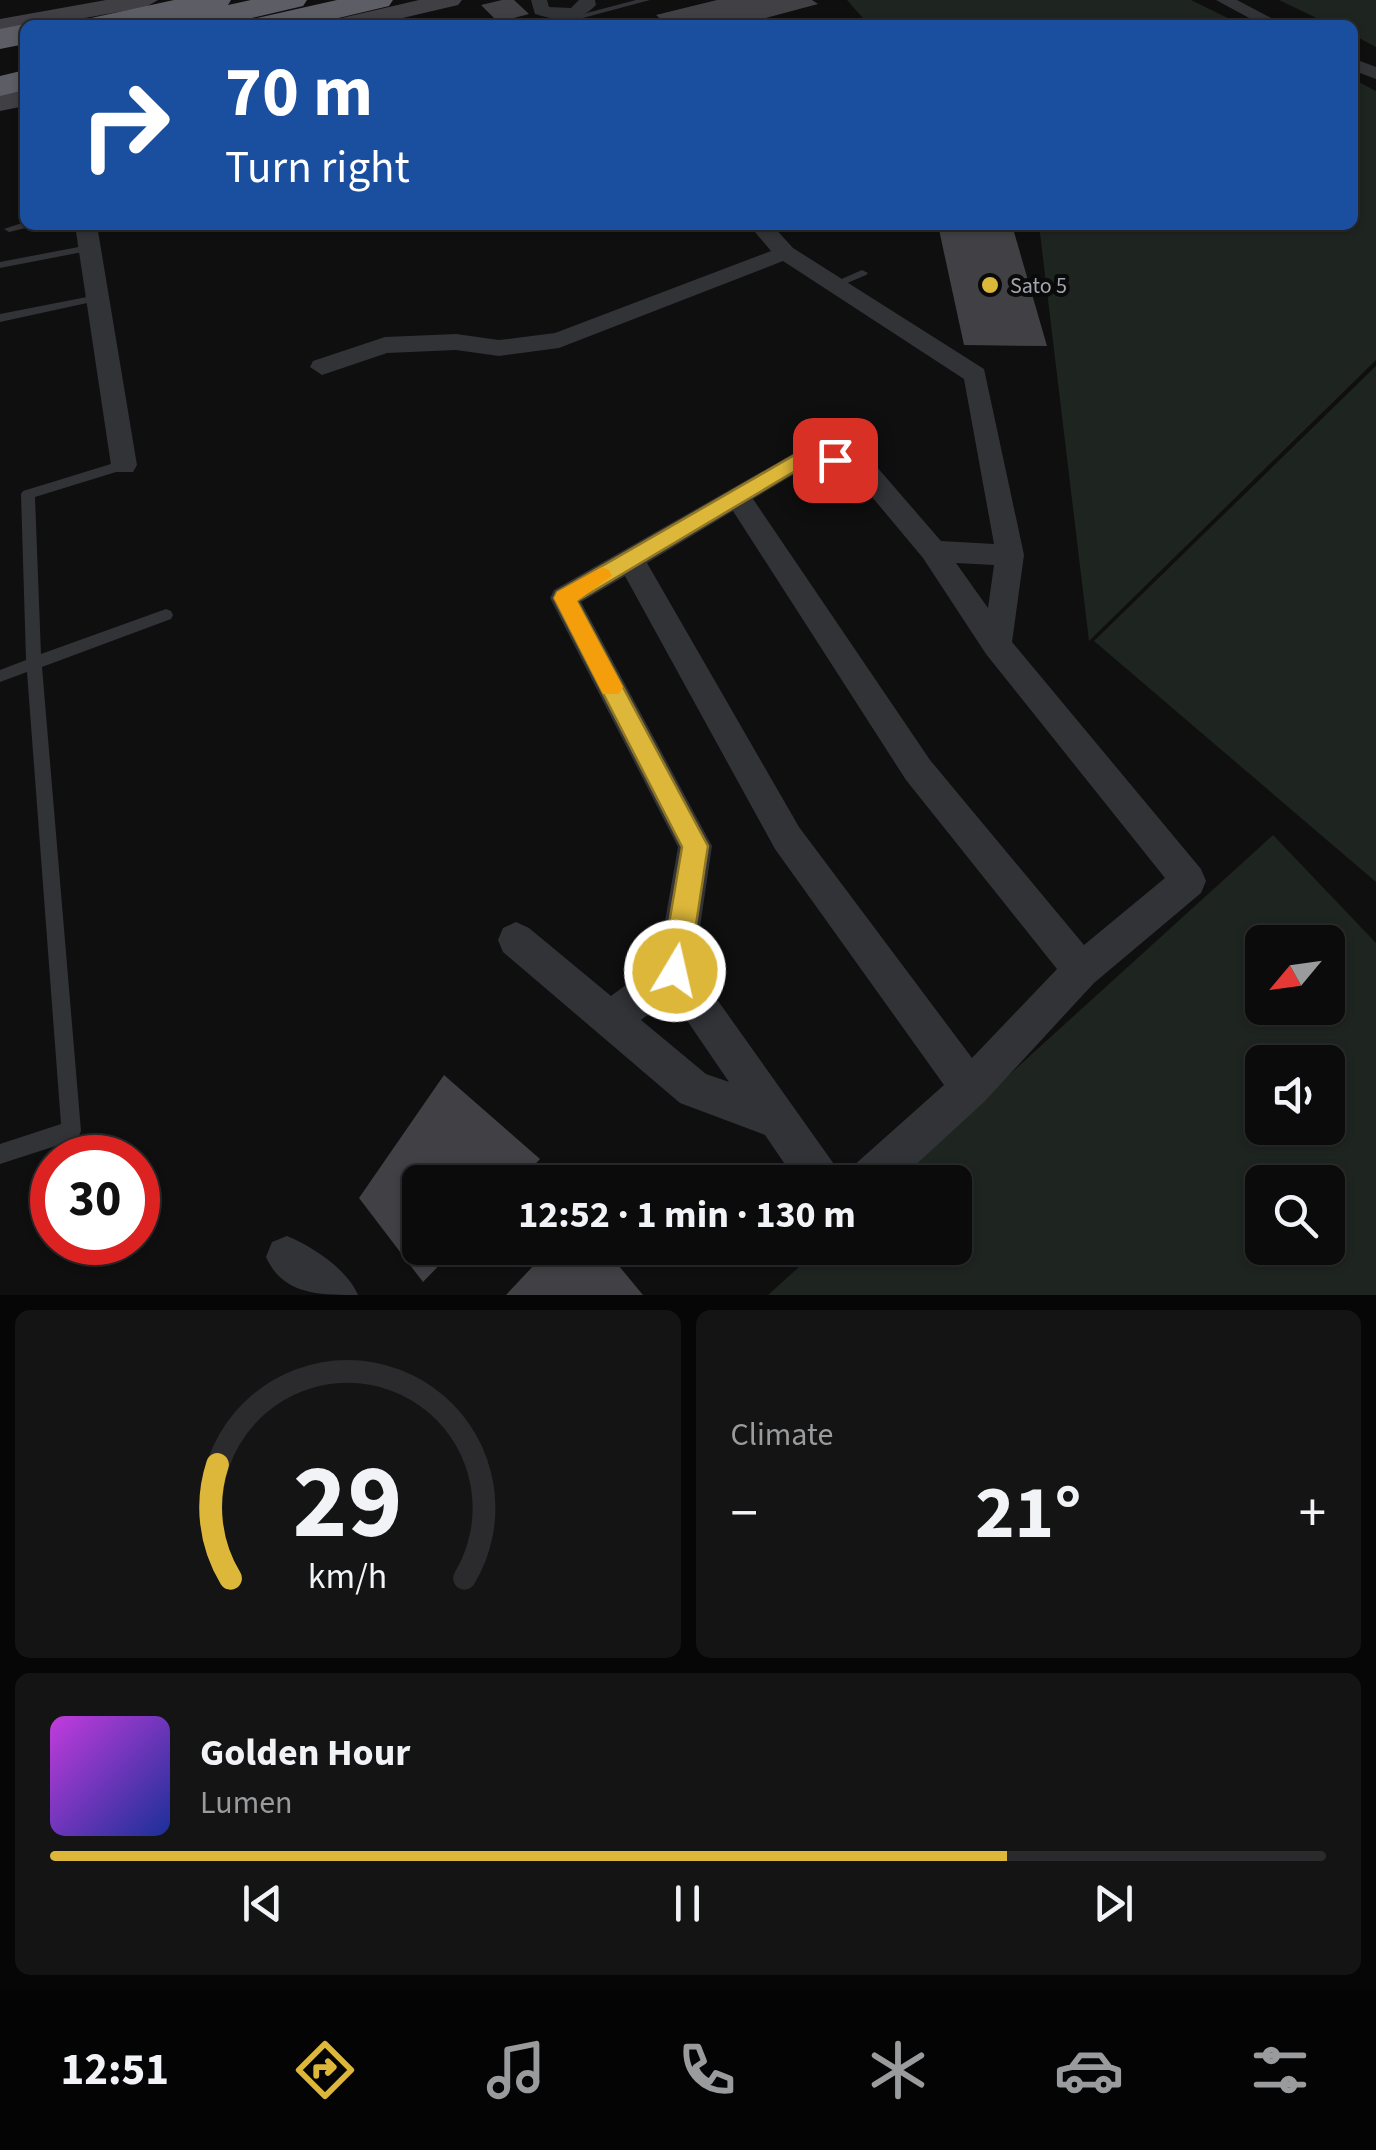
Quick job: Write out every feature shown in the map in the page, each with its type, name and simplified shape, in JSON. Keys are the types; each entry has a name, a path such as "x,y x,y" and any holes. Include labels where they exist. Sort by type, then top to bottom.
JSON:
{"highway":[{"path":"64,13 180,0"},
{"path":"125,20 216,0"},
{"path":"164,20 254,0"},
{"path":"203,20 292,0"},
{"path":"239,20 328,0"},
{"path":"290,20 378,0"}],"main road":[{"path":"30,20 146,0"},
{"path":"364,20 450,0"}],"street":[{"path":"539,0 541,10 564,20 591,12"},
{"path":"1224,0 1265,20"},
{"path":"764,230 784,253 975,375 1010,554 997,645"},
{"path":"88,236 124,466"},
{"path":"322,367 385,345 456,342 500,348 558,340 784,253"},
{"path":"809,1165 675,971 695,846 564,598 810,453 861,466 933,551 997,645 1188,881 1082,970 970,1088 886,1165"},
{"path":"737,496 918,770 1082,970"},
{"path":"933,551 1010,554"},
{"path":"630,560 788,838 970,1088"},
{"path":"516,940 694,1089 777,1120"},
{"path":"611,1019 675,971"},
{"path":"287,1256 329,1288"}],"lane":[{"path":"591,12 646,0"},
{"path":"8,228 20,226"},
{"path":"0,265 88,236"},
{"path":"834,285 862,272"},
{"path":"0,318 97,298"},
{"path":"0,1154 71,1131 34,662 28,494 124,466"},
{"path":"0,676 166,614"}],"shaded area":[{"path":"847,0 1191,0 1232,20 865,20"},
{"path":"1279,0 1376,0 1376,47 1358,38 1358,20 1321,20"},
{"path":"1358,82 1376,91 1376,360 1089,641 1040,230 1358,230"},
{"path":"1376,366 1376,882 1094,641"},
{"path":"1273,835 1376,943 1376,1295 768,1295 801,1265 972,1265 972,1165 910,1165"}],"building":[{"path":"514,0 529,14 496,20 481,5"},
{"path":"717,0 812,0 818,4 759,20 662,20 656,15"},
{"name":"Sato 5","path":"939,230 1013,230 1047,346 964,345"},
{"path":"444,1075 540,1159 534,1165 402,1165 402,1254 359,1198"},
{"path":"410,1265 440,1265 423,1282"},
{"path":"534,1265 618,1265 643,1295 506,1295"}],"slow traffic":[{"path":"602,576 564,598 611,687"}],"place":[{"name":"Sato 5","path":"990,285"}],"route":[{"path":"675,971 695,846 564,598 810,453 835,460"}]}
